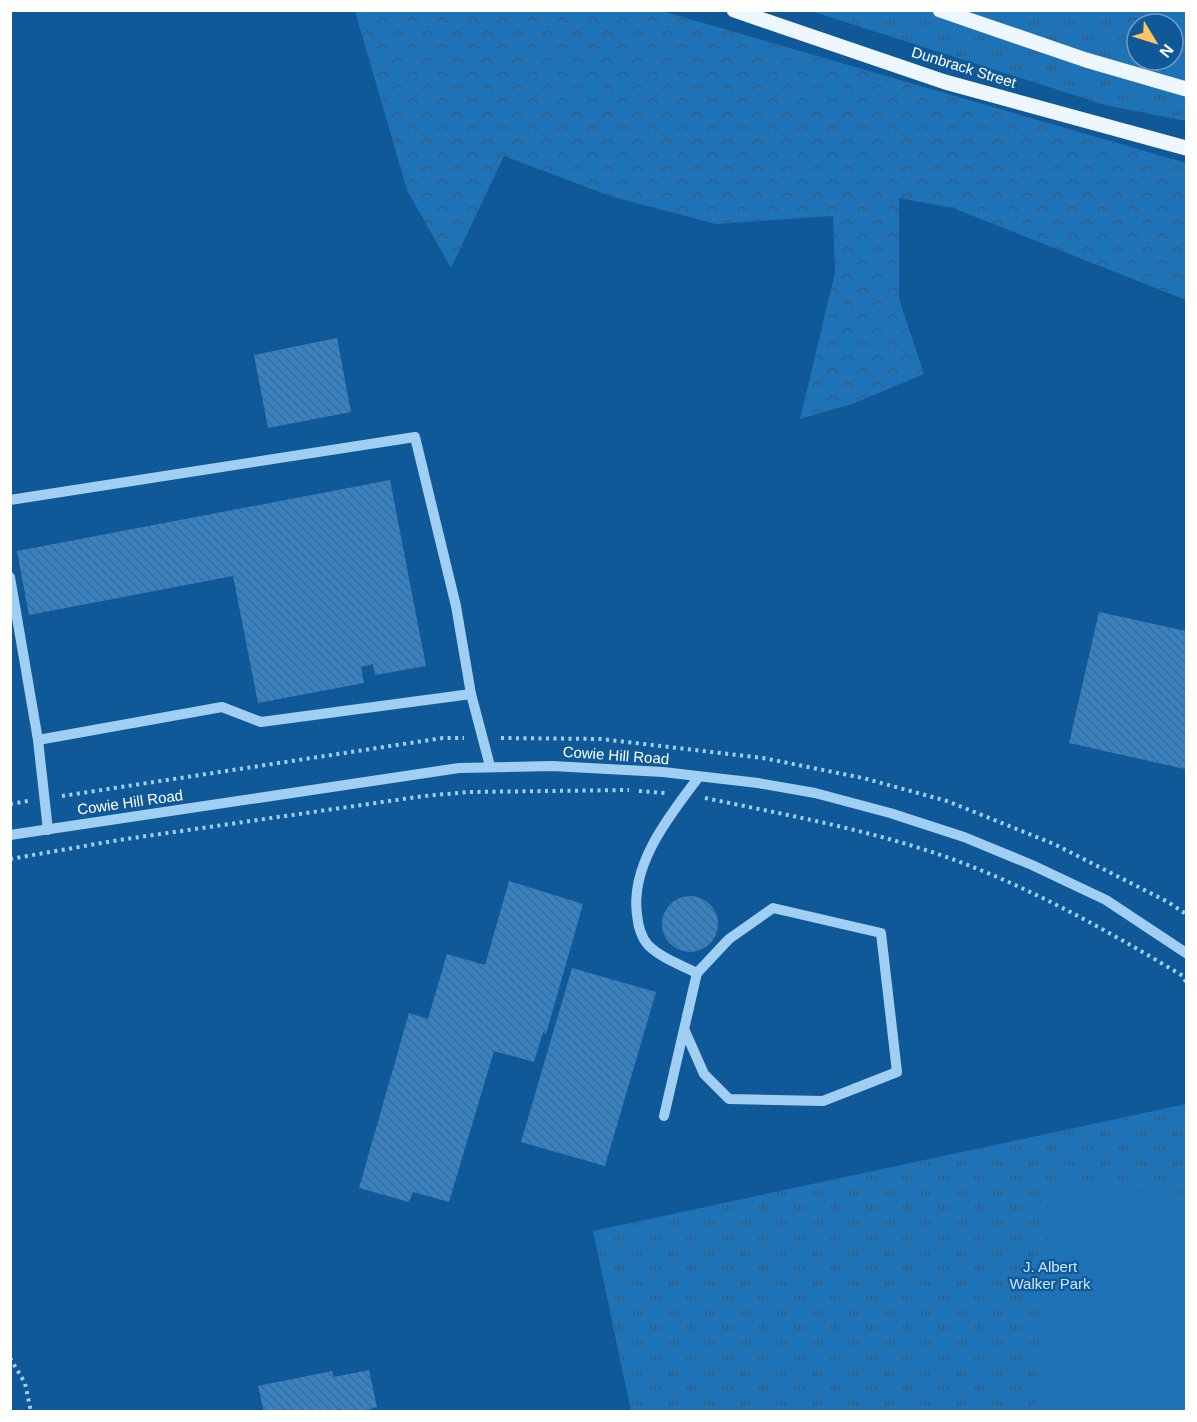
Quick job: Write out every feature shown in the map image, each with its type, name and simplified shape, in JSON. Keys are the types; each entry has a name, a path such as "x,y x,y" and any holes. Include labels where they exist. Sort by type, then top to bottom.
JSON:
{"main road":[{"name":"Dunbrack Street","path":"734,10 945,82 1186,148"},
{"path":"940,10 1086,60 1186,89"}],"street":[{"path":"10,500 415,437 456,606 471,694 490,766"},
{"path":"10,577 38,740 48,830"},
{"path":"38,740 222,707 261,722 471,694"},
{"name":"Cowie Hill Road","path":"10,835 459,768 490,766 640,771 758,783 815,794 963,837 1032,865 1106,900 1186,954"},
{"path":"697,973 672,961 648,944 639,927 634,898 642,870 665,822 698,778"},
{"path":"664,1116 697,973 729,939 773,908 881,933 897,1072 823,1101 729,1100 704,1074 684,1031"}],"path":[{"path":"10,859 131,838 424,796 470,792 632,790 685,795 842,826 935,853 1009,882 1099,926 1183,976 1186,982"},
{"path":"10,1358 25,1383 30,1412"}],"green space":[{"path":"355,11 662,11 1186,163 1186,300 953,208 899,198 899,299 924,374 852,404 800,419 835,273 833,216 716,224 613,197 504,156 451,268 407,190"},
{"path":"811,11 1186,11 1186,121 1105,105"},
{"path":"1089,11 1186,11 1186,42 1185,12 1125,12 1125,22"},
{"name":"J. Albert Walker Park","path":"1186,1104 1186,1411 631,1411 593,1231"},
{"path":"1052,1189 1186,1194 1186,1411 1035,1411"}],"building":[{"path":"337,338 351,412 268,428 254,355"},
{"path":"390,480 426,666 375,675 373,664 361,667 364,683 258,703 233,576 29,615 17,551"},
{"path":"1099,612 1186,631 1185,769 1069,743"},
{"path":"509,881 583,904 546,1034 543,1032 534,1062 494,1051 449,1202 413,1192 409,1202 359,1188 409,1013 428,1019 447,954 485,965"},
{"path":"684,896 696,896 710,904 718,918 716,935 710,944 696,952 684,952 667,940 662,930 662,918 674,901"},
{"path":"572,968 656,992 605,1166 521,1142"},
{"path":"369,1370 377,1407 358,1412 342,1412 341,1409 328,1412 264,1412 258,1386 332,1371 334,1377"}]}
